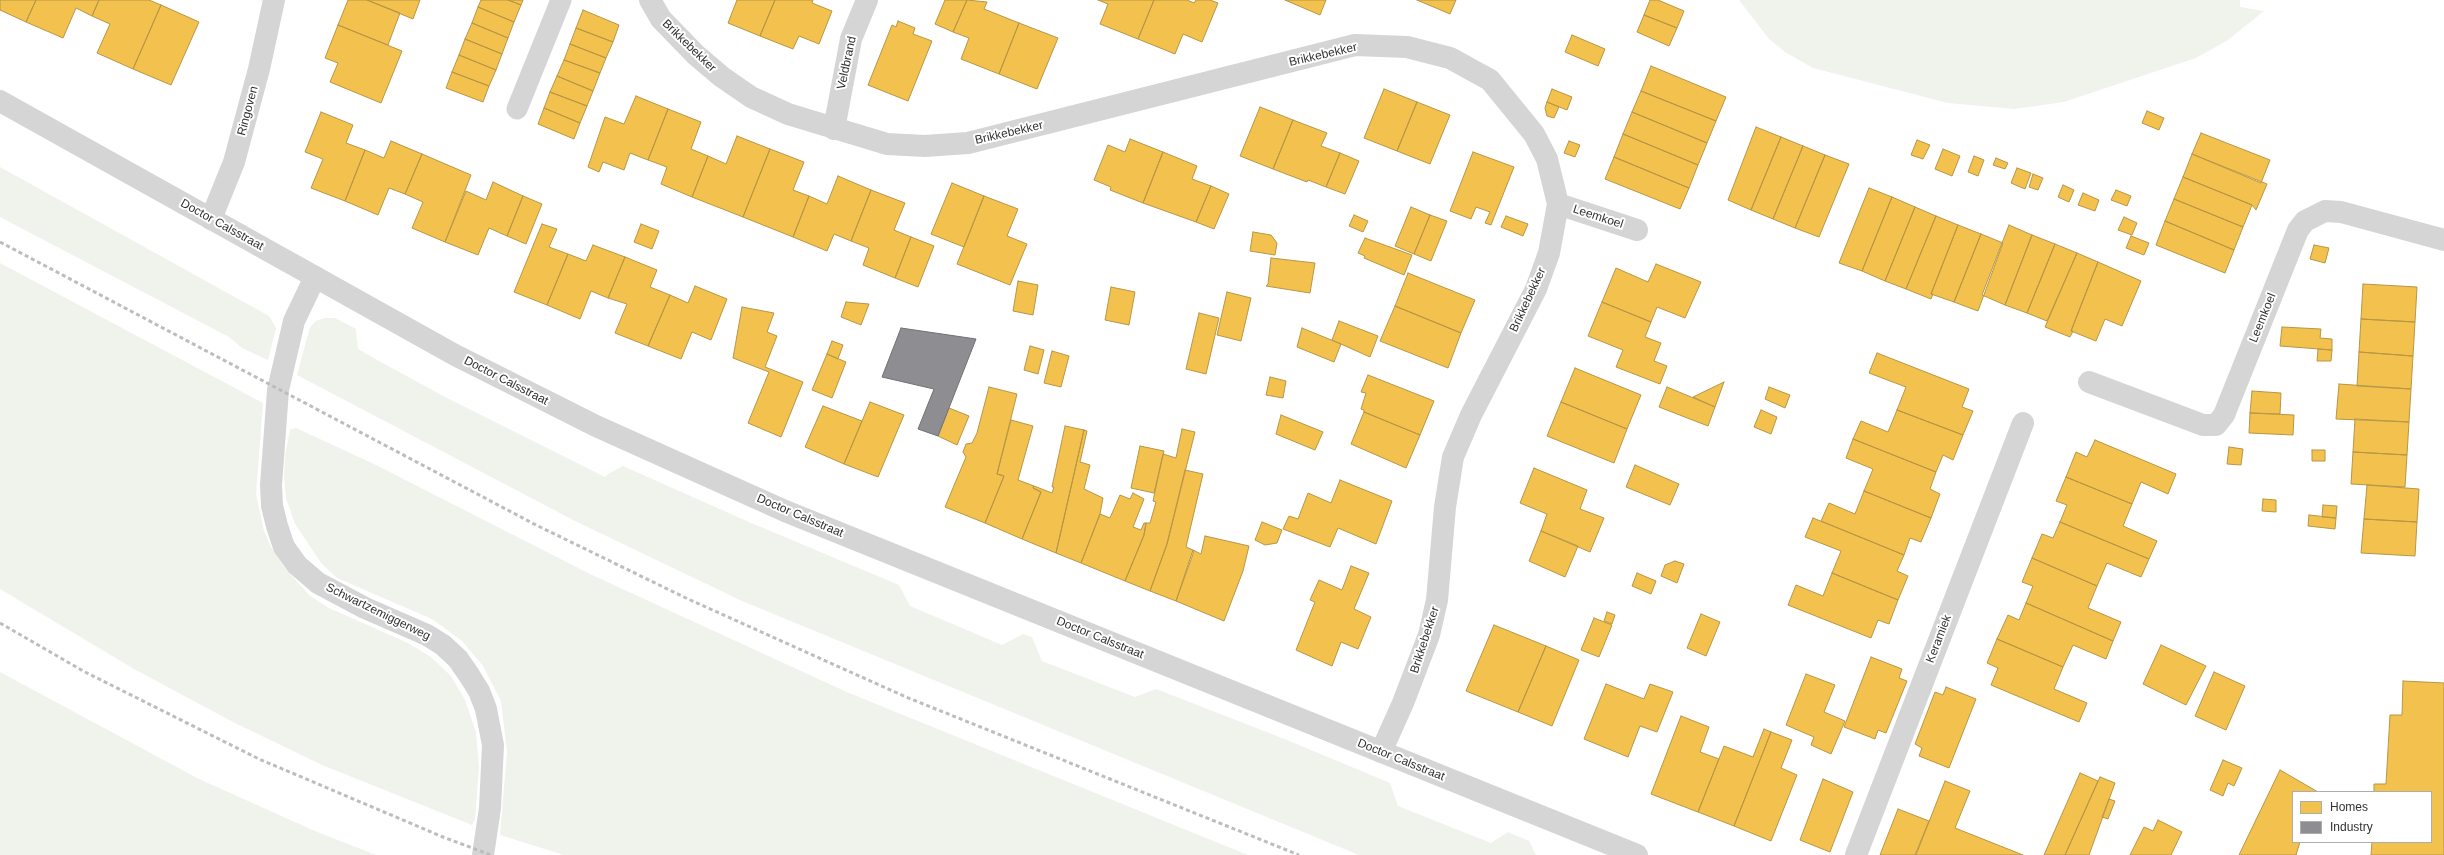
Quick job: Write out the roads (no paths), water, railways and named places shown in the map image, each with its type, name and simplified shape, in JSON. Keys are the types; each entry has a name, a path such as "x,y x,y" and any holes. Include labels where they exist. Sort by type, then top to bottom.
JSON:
{"street":[{"name":"Ringoven","path":"211,219 234,162 260,69 274,0"},
{"name":"Brikkebekker","path":"650,0 666,24 696,56 722,77 751,97 788,114 887,144 925,146 968,143 1355,46 1407,47 1450,58 1490,80 1534,134 1547,159 1558,204 1549,253 1536,289 1471,415 1453,456 1445,507 1437,600 1430,628 1403,703 1381,752"},
{"name":"Veldbrand","path":"834,129 851,39 868,0"},
{"name":"Doctor Calsstraat","path":"0,101 455,355 589,422 785,511 1637,855"},
{"name":"Leemkoel","path":"1558,204 1638,230"},
{"name":"Leemkoel","path":"2089,382 2203,425 2216,424 2224,415 2298,230 2305,220 2325,211 2341,212 2444,240"},
{"name":"Schwartzemiggerweg","path":"315,277 294,321 278,390 271,485 272,506 277,526 284,547 297,565 318,583 365,608 427,635 458,659 469,675 479,691 486,709 493,745 490,808 483,855"},
{"name":"Keramiek","path":"1856,855 2023,422"}],"lane":[{"path":"517,109 561,0"}],"railway":[{"path":"0,242 536,525 688,599 906,697 1299,855"},
{"path":"0,623 85,672 259,759 443,837 491,855"}]}
